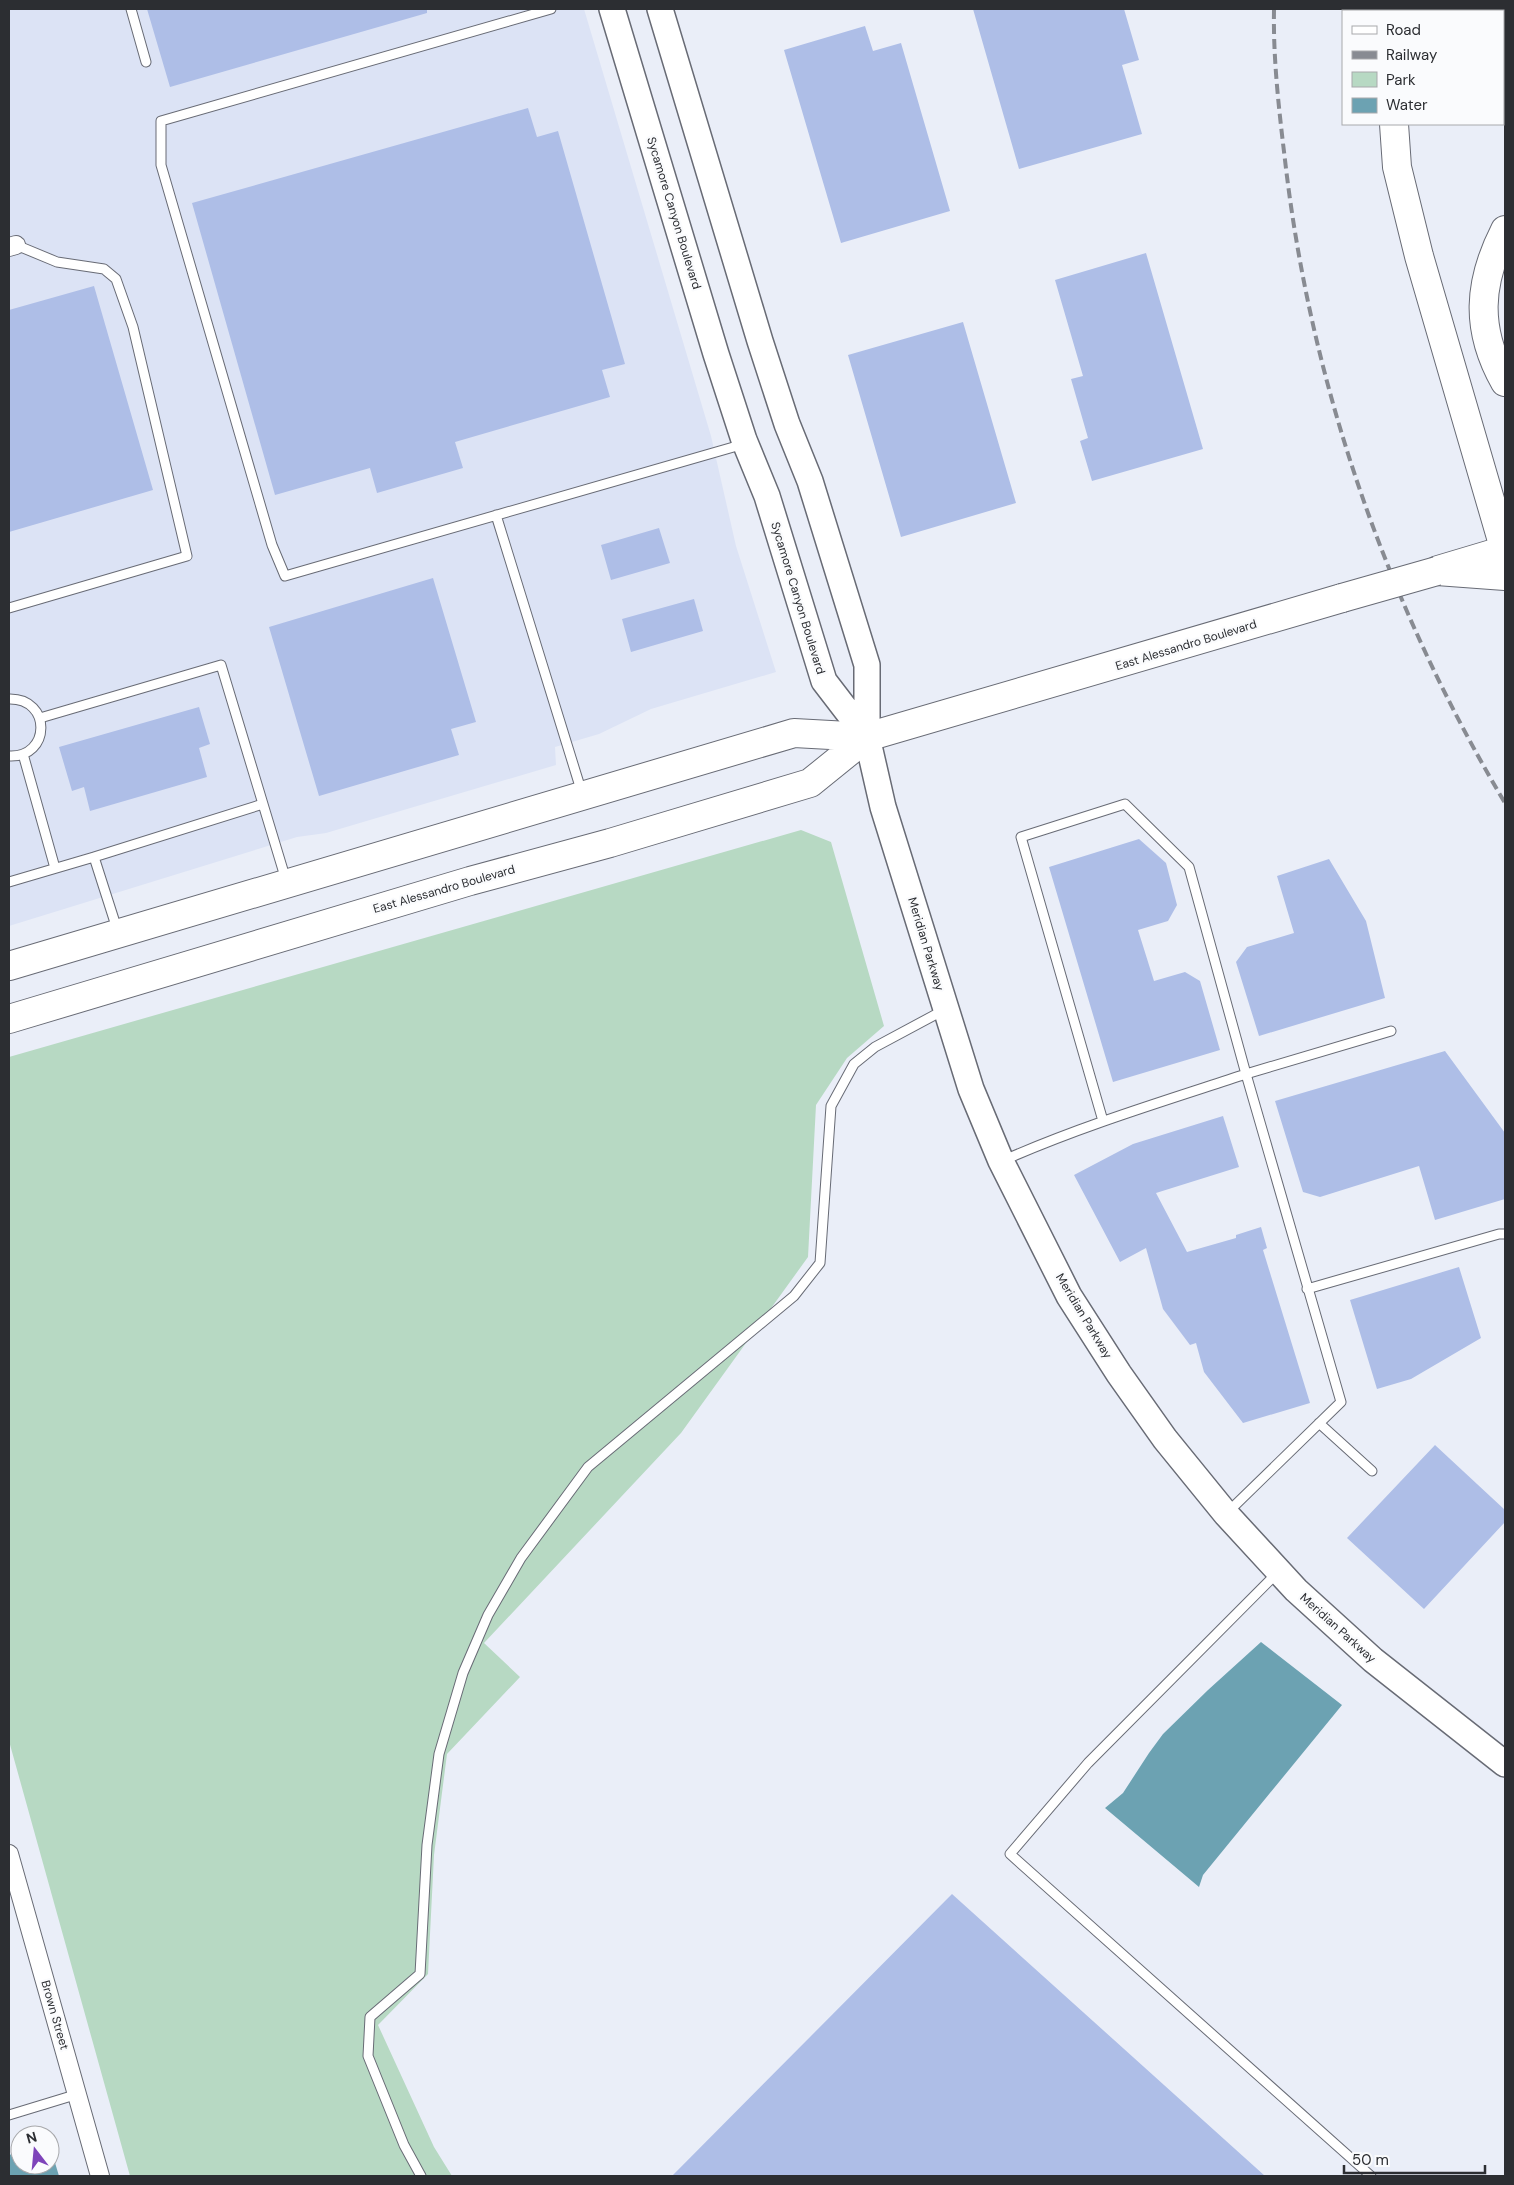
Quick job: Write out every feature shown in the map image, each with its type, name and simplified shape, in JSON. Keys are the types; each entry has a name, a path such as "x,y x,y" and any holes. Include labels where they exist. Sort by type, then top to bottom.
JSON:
{"main road":[{"name":"Sycamore Canyon Boulevard","path":"612,9 716,354 745,443 767,496 824,681 866,737"},
{"path":"660,9 760,341 787,424 810,481 867,665 866,737"},
{"path":"1394,125 1397,167 1419,256 1505,559"},
{"path":"1505,230 1492,256 1484,288 1484,316 1487,340 1505,382"},
{"name":"East Alessandro Boulevard","path":"9,966 794,733 866,737 1437,571 1505,559"},
{"name":"East Alessandro Boulevard","path":"9,1019 460,884 610,843 810,783 866,737"},
{"name":"Meridian Parkway","path":"866,737 883,807 971,1089 1001,1161 1069,1296 1119,1374 1165,1439 1226,1514 1296,1590 1373,1660 1504,1760"}],"street":[{"name":"Brown Street","path":"9,1854 100,2176"}],"lane":[{"path":"130,9 146,62"},
{"path":"547,9 161,121 161,165 272,545 285,576 745,443"},
{"path":"9,608 187,556 133,326 116,279 104,269 57,262 12,246"},
{"path":"496,515 583,795"},
{"path":"40,718 221,665 287,883"},
{"path":"9,699 20,699 28,703 40,718 40,736 31,750 23,754 9,756"},
{"path":"23,754 55,868"},
{"path":"9,882 263,804"},
{"path":"1103,1121 1021,837 1125,804 1189,867 1307,1289 1341,1402 1226,1514"},
{"path":"94,857 118,933"},
{"path":"421,2176 404,2145 368,2056 370,2016 420,1974 427,1845 438,1754 463,1673 488,1615 521,1558 588,1467 794,1296 820,1263 831,1106 854,1064 875,1047 947,1009"},
{"path":"1001,1161 1044,1142 1103,1121 1246,1074 1391,1031"},
{"path":"1307,1289 1498,1234 1505,1234"},
{"path":"1319,1423 1372,1471"},
{"path":"1279,1571 1088,1763 1010,1854 1371,2176"},
{"path":"9,2115 78,2094"}],"shaded area":[{"path":"9,9 584,9 711,436 736,546 776,672 651,709 599,734 555,747 556,765 326,833 297,837 9,926"}],"green space":[{"path":"801,830 831,842 884,1026 847,1058 816,1105 808,1257 681,1433 484,1643 520,1677 447,1754 434,1855 428,1974 378,2025 434,2147 452,2176 130,2176 9,1741 9,1057"}],"water":[{"path":"1261,1642 1342,1705 1203,1875 1199,1887 1105,1808 1123,1793 1163,1734"},
{"path":"9,2155 10,2175 59,2176 9,2176"}],"building":[{"path":"147,9 427,9 427,13 170,87"},
{"path":"973,9 1124,9 1139,60 1122,65 1142,134 1019,169"},
{"path":"865,26 873,51 901,43 950,211 841,243 784,50"},
{"path":"528,108 537,137 558,131 625,364 602,370 610,397 455,442 463,468 377,493 370,468 275,495 192,203"},
{"path":"1146,253 1203,449 1092,481 1080,441 1088,438 1071,379 1083,376 1055,280"},
{"path":"94,286 153,490 9,532 9,310"},
{"path":"963,322 1016,503 901,537 848,355"},
{"path":"659,528 670,563 611,580 601,545"},
{"path":"433,578 476,722 451,729 459,755 319,796 269,627"},
{"path":"694,599 703,631 631,652 622,619"},
{"path":"199,707 210,744 199,748 207,777 90,811 84,787 72,791 59,747"},
{"path":"1139,839 1166,863 1177,905 1168,921 1138,930 1154,981 1185,972 1200,981 1220,1050 1113,1082 1049,867"},
{"path":"1329,859 1366,921 1385,998 1259,1036 1236,962 1247,947 1294,933 1277,876"},
{"path":"1445,1051 1505,1133 1505,1199 1435,1220 1419,1166 1320,1197 1303,1192 1275,1101"},
{"path":"1223,1116 1239,1167 1156,1193 1187,1252 1236,1238 1236,1235 1261,1227 1267,1248 1263,1250 1310,1403 1243,1423 1204,1372 1196,1343 1190,1345 1163,1309 1146,1248 1120,1262 1074,1175 1133,1144"},
{"path":"1459,1267 1481,1338 1411,1379 1377,1389 1350,1300"},
{"path":"1435,1445 1505,1510 1505,1522 1424,1609 1347,1538"},
{"path":"952,1894 1265,2176 672,2176"}],"railway":[{"path":"1274,9 1275,66 1285,160 1297,245 1314,329 1335,411 1361,493 1391,573 1425,651 1463,728 1505,803"}]}
